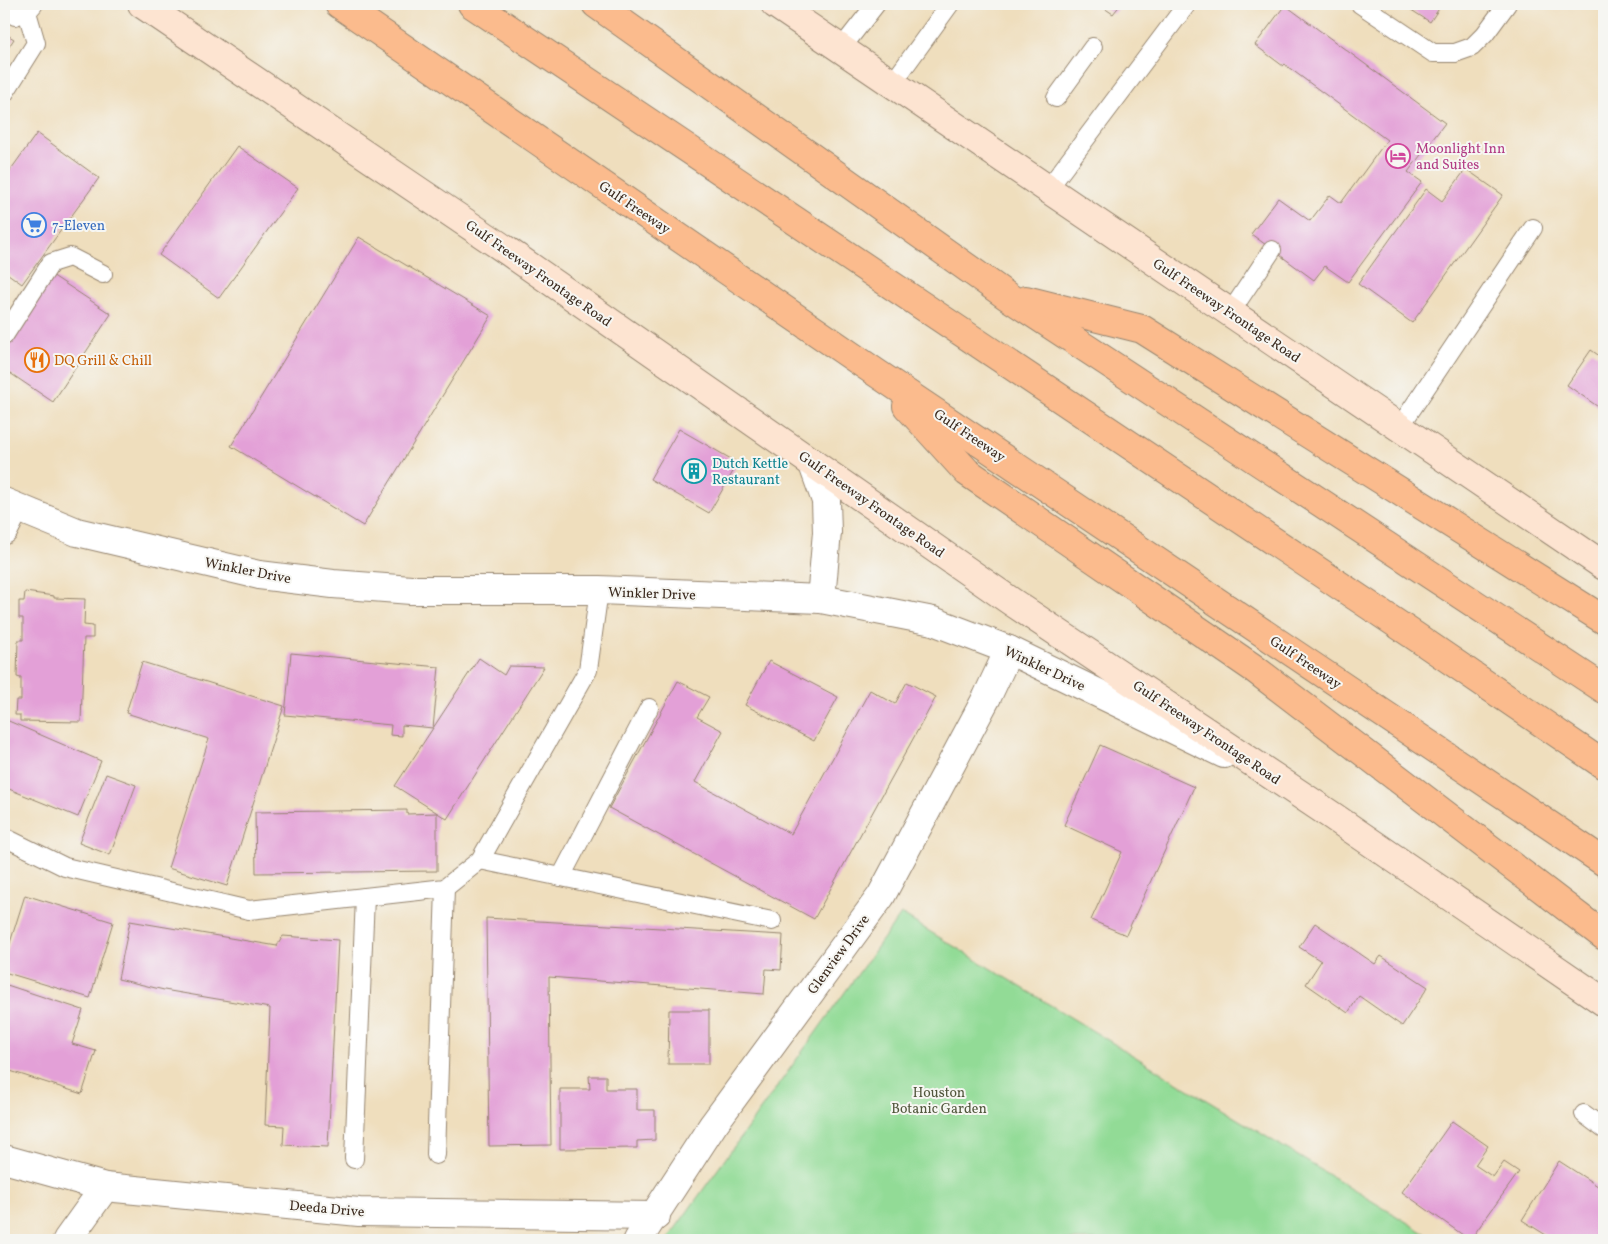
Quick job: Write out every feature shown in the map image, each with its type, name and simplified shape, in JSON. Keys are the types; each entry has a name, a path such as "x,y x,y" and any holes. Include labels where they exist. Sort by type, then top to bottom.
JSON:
{"highway":[{"name":"Gulf Freeway","path":"339,4 875,372 1604,862"},
{"path":"472,4 1407,630 1604,765"},
{"path":"596,4 1007,296 1604,689"},
{"path":"1007,296 1142,328 1604,620"},
{"path":"875,372 967,472 1252,667 1604,936"}],"main road":[{"name":"Gulf Freeway Frontage Road","path":"142,4 508,252 1012,602 1604,1002"},
{"name":"Gulf Freeway Frontage Road","path":"775,4 840,50 1604,566"}],"street":[{"path":"812,462 826,501 827,532 821,599"},
{"name":"Winkler Drive","path":"7,513 76,532 259,575 333,584 411,590 599,590 821,599 934,621 1009,650 1275,778"},
{"name":"Glenview Drive","path":"638,1240 656,1216 713,1125 881,896 987,697 1009,650"},
{"name":"Deeda Drive","path":"4,1160 105,1188 360,1212 656,1216"},
{"path":"67,1240 105,1188"}],"lane":[{"path":"840,50 876,4"},
{"path":"892,84 950,4"},
{"path":"1048,189 1186,4"},
{"path":"1360,4 1433,53 1455,53 1472,46 1485,34 1507,4"},
{"path":"4,8 15,16 31,8 36,43 4,94"},
{"path":"1056,98 1093,47"},
{"path":"1399,428 1533,228"},
{"path":"1230,313 1272,250"},
{"path":"4,336 51,263 70,257 103,274"},
{"path":"4,837 65,866 249,910 445,888 480,860 588,670 599,590"},
{"path":"561,877 649,708"},
{"path":"480,860 772,921"},
{"path":"436,1155 445,888"},
{"path":"354,1159 365,897"},
{"path":"1584,1114 1604,1129"}],"green space":[{"name":"Houston Botanic Garden","path":"901,914 1436,1240 667,1240"}],"building":[{"path":"1098,4 1121,4 1113,14"},
{"path":"1402,4 1442,4 1430,22"},
{"name":"Moonlight Inn and Suites","path":"1285,5 1445,123 1408,172 1422,182 1348,282 1325,266 1314,280 1251,234 1278,198 1310,221 1330,195 1341,203 1387,140 1284,64 1283,66 1255,45"},
{"path":"4,33 14,39 4,54"},
{"name":"7-Eleven","path":"37,133 99,178 22,284 4,271 4,179"},
{"path":"237,146 298,188 219,298 159,255"},
{"path":"1466,169 1503,195 1412,323 1358,284 1426,189 1442,201"},
{"path":"359,237 491,316 363,526 231,446"},
{"path":"52,275 111,314 53,402 4,369 4,347"},
{"path":"1591,350 1604,359 1604,411 1567,385"},
{"name":"Dutch Kettle Restaurant","path":"679,429 738,463 709,513 650,479"},
{"path":"25,592 54,596 54,598 85,599 84,625 93,626 93,638 84,638 81,722 20,721 20,715 15,715 16,700 21,700 21,678 17,677 18,640 23,640 23,618 19,618 19,601 24,601"},
{"path":"291,653 439,667 433,728 402,725 402,736 390,735 391,725 285,715"},
{"path":"479,658 504,675 509,666 544,667 447,819 395,786"},
{"path":"769,661 838,697 814,741 745,705"},
{"path":"142,662 284,706 227,886 168,868 209,739 126,713"},
{"path":"678,681 709,697 697,717 723,731 695,782 791,834 870,690 895,704 907,682 936,697 814,919 609,808"},
{"path":"4,719 101,761 78,817 4,787"},
{"path":"1100,745 1194,787 1126,935 1091,920 1122,852 1064,825"},
{"path":"106,774 136,785 110,855 79,843"},
{"path":"407,810 407,814 437,813 437,871 256,873 255,812"},
{"path":"25,895 113,922 90,998 4,972 4,962"},
{"path":"486,918 783,935 781,970 766,969 764,994 549,977 551,1145 489,1146"},
{"path":"130,921 277,946 283,936 338,940 328,1147 283,1145 284,1126 265,1125 270,1008 164,990 118,979"},
{"path":"1315,923 1375,964 1381,956 1428,987 1402,1026 1359,996 1348,1013 1306,984 1321,961 1299,947"},
{"path":"4,984 83,1010 72,1044 96,1051 82,1094 4,1069"},
{"path":"669,1010 709,1010 709,1064 668,1064"},
{"path":"589,1076 606,1076 606,1089 637,1089 637,1110 655,1110 655,1140 637,1141 637,1148 560,1149 560,1089 590,1089"},
{"path":"1452,1121 1488,1146 1475,1165 1493,1177 1504,1162 1519,1172 1470,1240 1402,1192"},
{"path":"1559,1161 1604,1190 1604,1240 1554,1240 1522,1220"}],"place":[{"name":"Moonlight Inn and Suites","path":"1398,156"},
{"name":"7-Eleven","path":"34,225"},
{"name":"DQ Grill & Chill","path":"37,360"},
{"name":"Dutch Kettle Restaurant","path":"694,471"}]}
